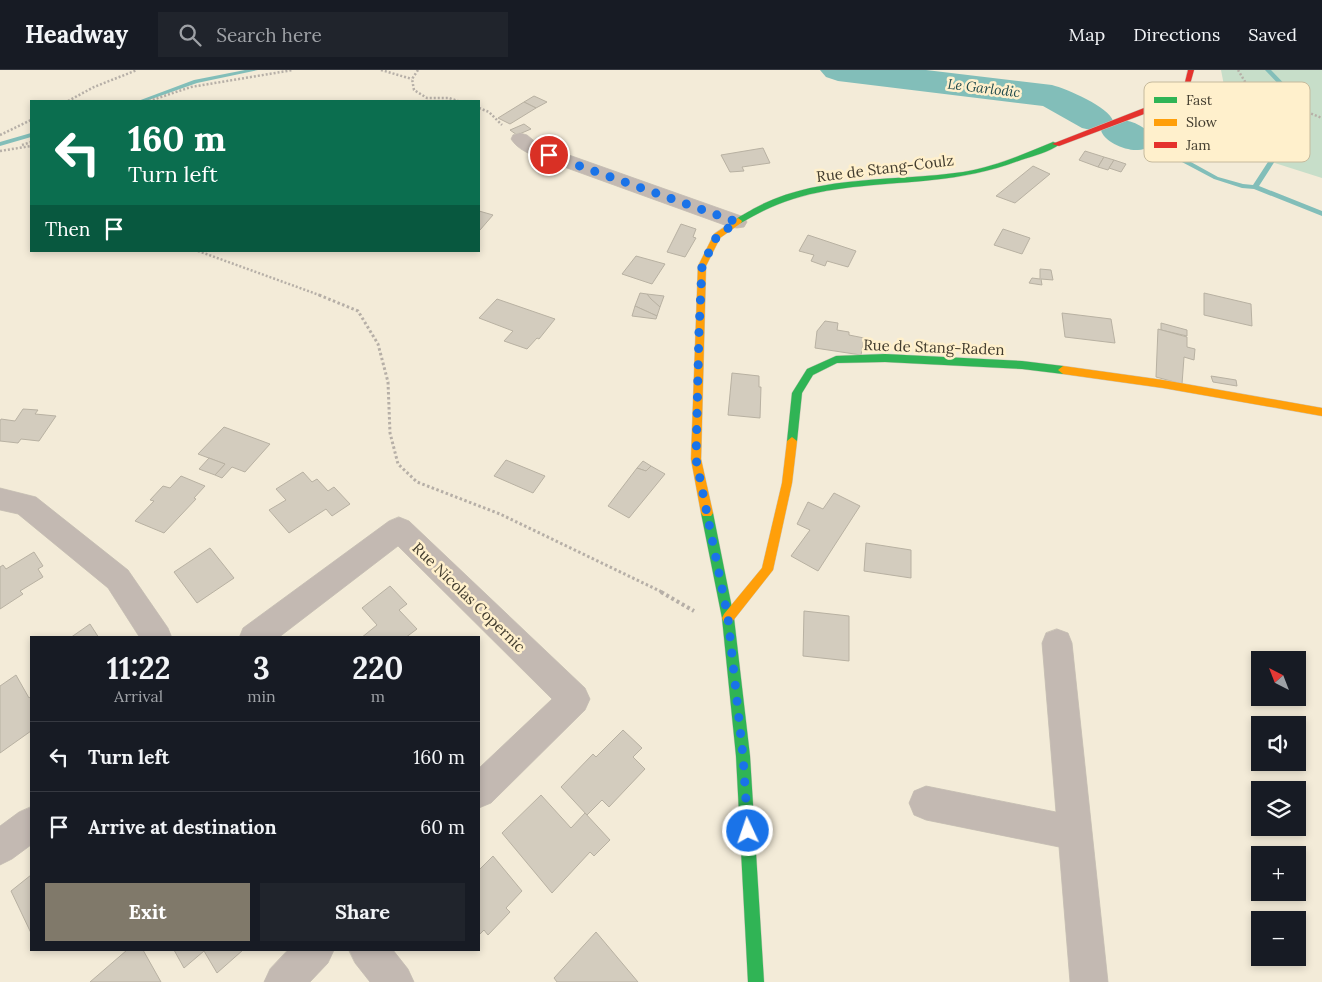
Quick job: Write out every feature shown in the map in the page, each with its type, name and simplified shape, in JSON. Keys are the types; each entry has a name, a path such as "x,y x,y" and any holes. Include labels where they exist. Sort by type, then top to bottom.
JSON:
{"street":[{"name":"Rue de Stang-Coulz","path":"756,982 743,756 730,635 696,459 702,266 717,236 755,210 800,194 876,182 927,179 964,174 1000,165 1144,111"},
{"path":"520,139 531,148 737,222"},
{"name":"Rue de Stang-Raden","path":"728,618 767,570 787,483 797,393 810,372 836,360 885,358 1022,365 1163,384 1322,412"},
{"path":"0,521 13,502 118,579 156,636"},
{"name":"Rue Nicolas Copernic","path":"257,636 399,529 574,699 480,790"},
{"path":"1057,642 1088,982"},
{"path":"926,803 1075,833"},
{"path":"0,847 30,825"},
{"path":"282,982 314,951"},
{"path":"369,951 395,982"}],"path":[{"path":"70,100 137,70"},
{"path":"151,100 192,87 293,70"},
{"path":"381,70 412,79"},
{"path":"418,70 412,79 414,90 427,98 449,98 455,100"},
{"path":"1238,70 1244,82"},
{"path":"480,108 489,112 520,139"},
{"path":"1310,113 1322,118"},
{"path":"0,135 30,120"},
{"path":"0,151 30,142"},
{"path":"17,147 30,146"},
{"path":"201,252 296,286 358,311 378,344 388,382 390,433 398,464 417,482 500,514 674,598 730,635"}],"green space":[{"path":"1221,70 1322,70 1322,178 1271,162 1310,162 1310,82 1223,82"}],"building":[{"path":"534,96 547,102 536,108 524,102"},
{"path":"524,102 536,108 510,124 498,118"},
{"path":"524,124 531,129 517,135 510,130"},
{"path":"763,148 770,163 742,167 744,171 730,172 721,155"},
{"path":"1085,151 1104,157 1098,167 1079,160"},
{"path":"1104,157 1114,160 1108,170 1098,167"},
{"path":"1114,160 1126,164 1121,172 1109,168"},
{"path":"1033,166 1050,174 1015,203 996,196"},
{"path":"480,211 493,215 480,230"},
{"path":"681,224 696,229 693,237 696,238 685,257 667,252"},
{"path":"1003,229 1030,238 1022,254 994,245"},
{"path":"808,235 856,251 848,267 827,261 825,266 811,261 814,255 799,251"},
{"path":"636,256 665,264 652,284 622,274"},
{"path":"1040,269 1051,270 1053,280 1041,279 1042,285 1029,283 1032,278 1040,279"},
{"path":"640,293 647,294 660,307 657,316 635,306"},
{"path":"1204,293 1251,304 1252,326 1204,315"},
{"path":"647,294 664,296 660,307 651,299"},
{"path":"497,299 555,319 539,339 537,338 527,349 504,341 513,331 479,318"},
{"path":"635,306 657,316 656,319 632,316"},
{"path":"1062,313 1111,319 1115,343 1065,337"},
{"path":"825,321 838,323 837,330 864,338 861,355 815,348 817,331"},
{"path":"1161,323 1187,330 1187,336 1161,330"},
{"path":"1158,329 1187,337 1187,347 1195,349 1194,360 1184,357 1182,384 1156,377"},
{"path":"732,373 759,376 759,387 761,387 760,418 728,415"},
{"path":"1211,376 1236,380 1237,386 1213,382"},
{"path":"23,409 38,410 35,414 56,416 39,441 21,439 18,443 0,441 1,419 15,421"},
{"path":"224,427 270,444 245,472 232,467 222,478 215,475 225,464 198,454"},
{"path":"209,458 225,464 215,475 199,469"},
{"path":"506,460 545,476 533,493 494,476"},
{"path":"643,461 651,466 646,471 637,468"},
{"path":"651,466 665,474 629,518 608,506 637,468 646,471"},
{"path":"303,472 312,482 317,479 328,491 334,487 350,504 332,516 326,509 289,533 269,510 286,500 276,489"},
{"path":"181,476 205,486 194,498 196,499 164,533 135,521 154,501 150,500 163,486 170,488"},
{"path":"834,493 860,506 818,571 791,556 810,530 797,524 808,502 823,509"},
{"path":"866,543 911,550 911,578 864,571"},
{"path":"210,548 234,578 197,603 174,572"},
{"path":"34,552 43,566 38,569 43,577 20,591 23,594 0,609 0,567 3,565 6,569"},
{"path":"390,586 407,604 399,610 417,629 408,636 363,636 377,625 362,608"},
{"path":"804,611 849,616 849,661 803,656"},
{"path":"90,624 98,636 73,636"},
{"path":"16,675 30,697 30,732 0,753 0,686"},
{"path":"623,730 642,748 633,757 645,769 609,807 602,800 587,815 561,787 593,754 596,757"},
{"path":"541,795 571,828 585,813 610,840 594,856 590,852 552,893 502,833"},
{"path":"493,856 522,891 506,908 510,912 488,935 484,930 480,934 480,869"},
{"path":"30,876 30,931 11,891"},
{"path":"596,932 638,982 557,982 554,978"},
{"path":"126,951 144,951 161,982 90,982"},
{"path":"175,951 204,951 184,968"},
{"path":"204,951 242,951 217,973"}],"waterway":[{"path":"144,100 196,81 255,70"},
{"name":"Le Garlodic","path":"838,70 1052,96 1095,120"},
{"path":"1268,70 1280,82"},
{"name":"Le Garlodic","path":"1119,131 1136,139"},
{"path":"0,144 30,135"},
{"name":"Le Garlodic","path":"1187,162 1216,178 1242,186 1255,187"},
{"path":"1255,187 1271,162"},
{"name":"Le Garlodic","path":"1255,187 1322,214"}],"traffic: fast":[{"path":"738,221 763,207 790,197 818,190 974,172 1010,162 1056,144"},
{"path":"792,441 797,393 810,372 836,360 885,358 1022,365 1063,370"},
{"path":"707,513 728,618 743,756 756,982"}],"traffic: slow":[{"path":"707,513 696,459 702,266 717,236 738,221"},
{"path":"1063,370 1163,384 1322,412"},
{"path":"728,618 767,570 787,483 792,441"}],"traffic: jam":[{"path":"1188,82 1191,70"},
{"path":"1056,144 1144,111"}],"route":[{"path":"549,155 737,222 717,236 702,266 696,459 728,618 743,756 748,831"}]}
